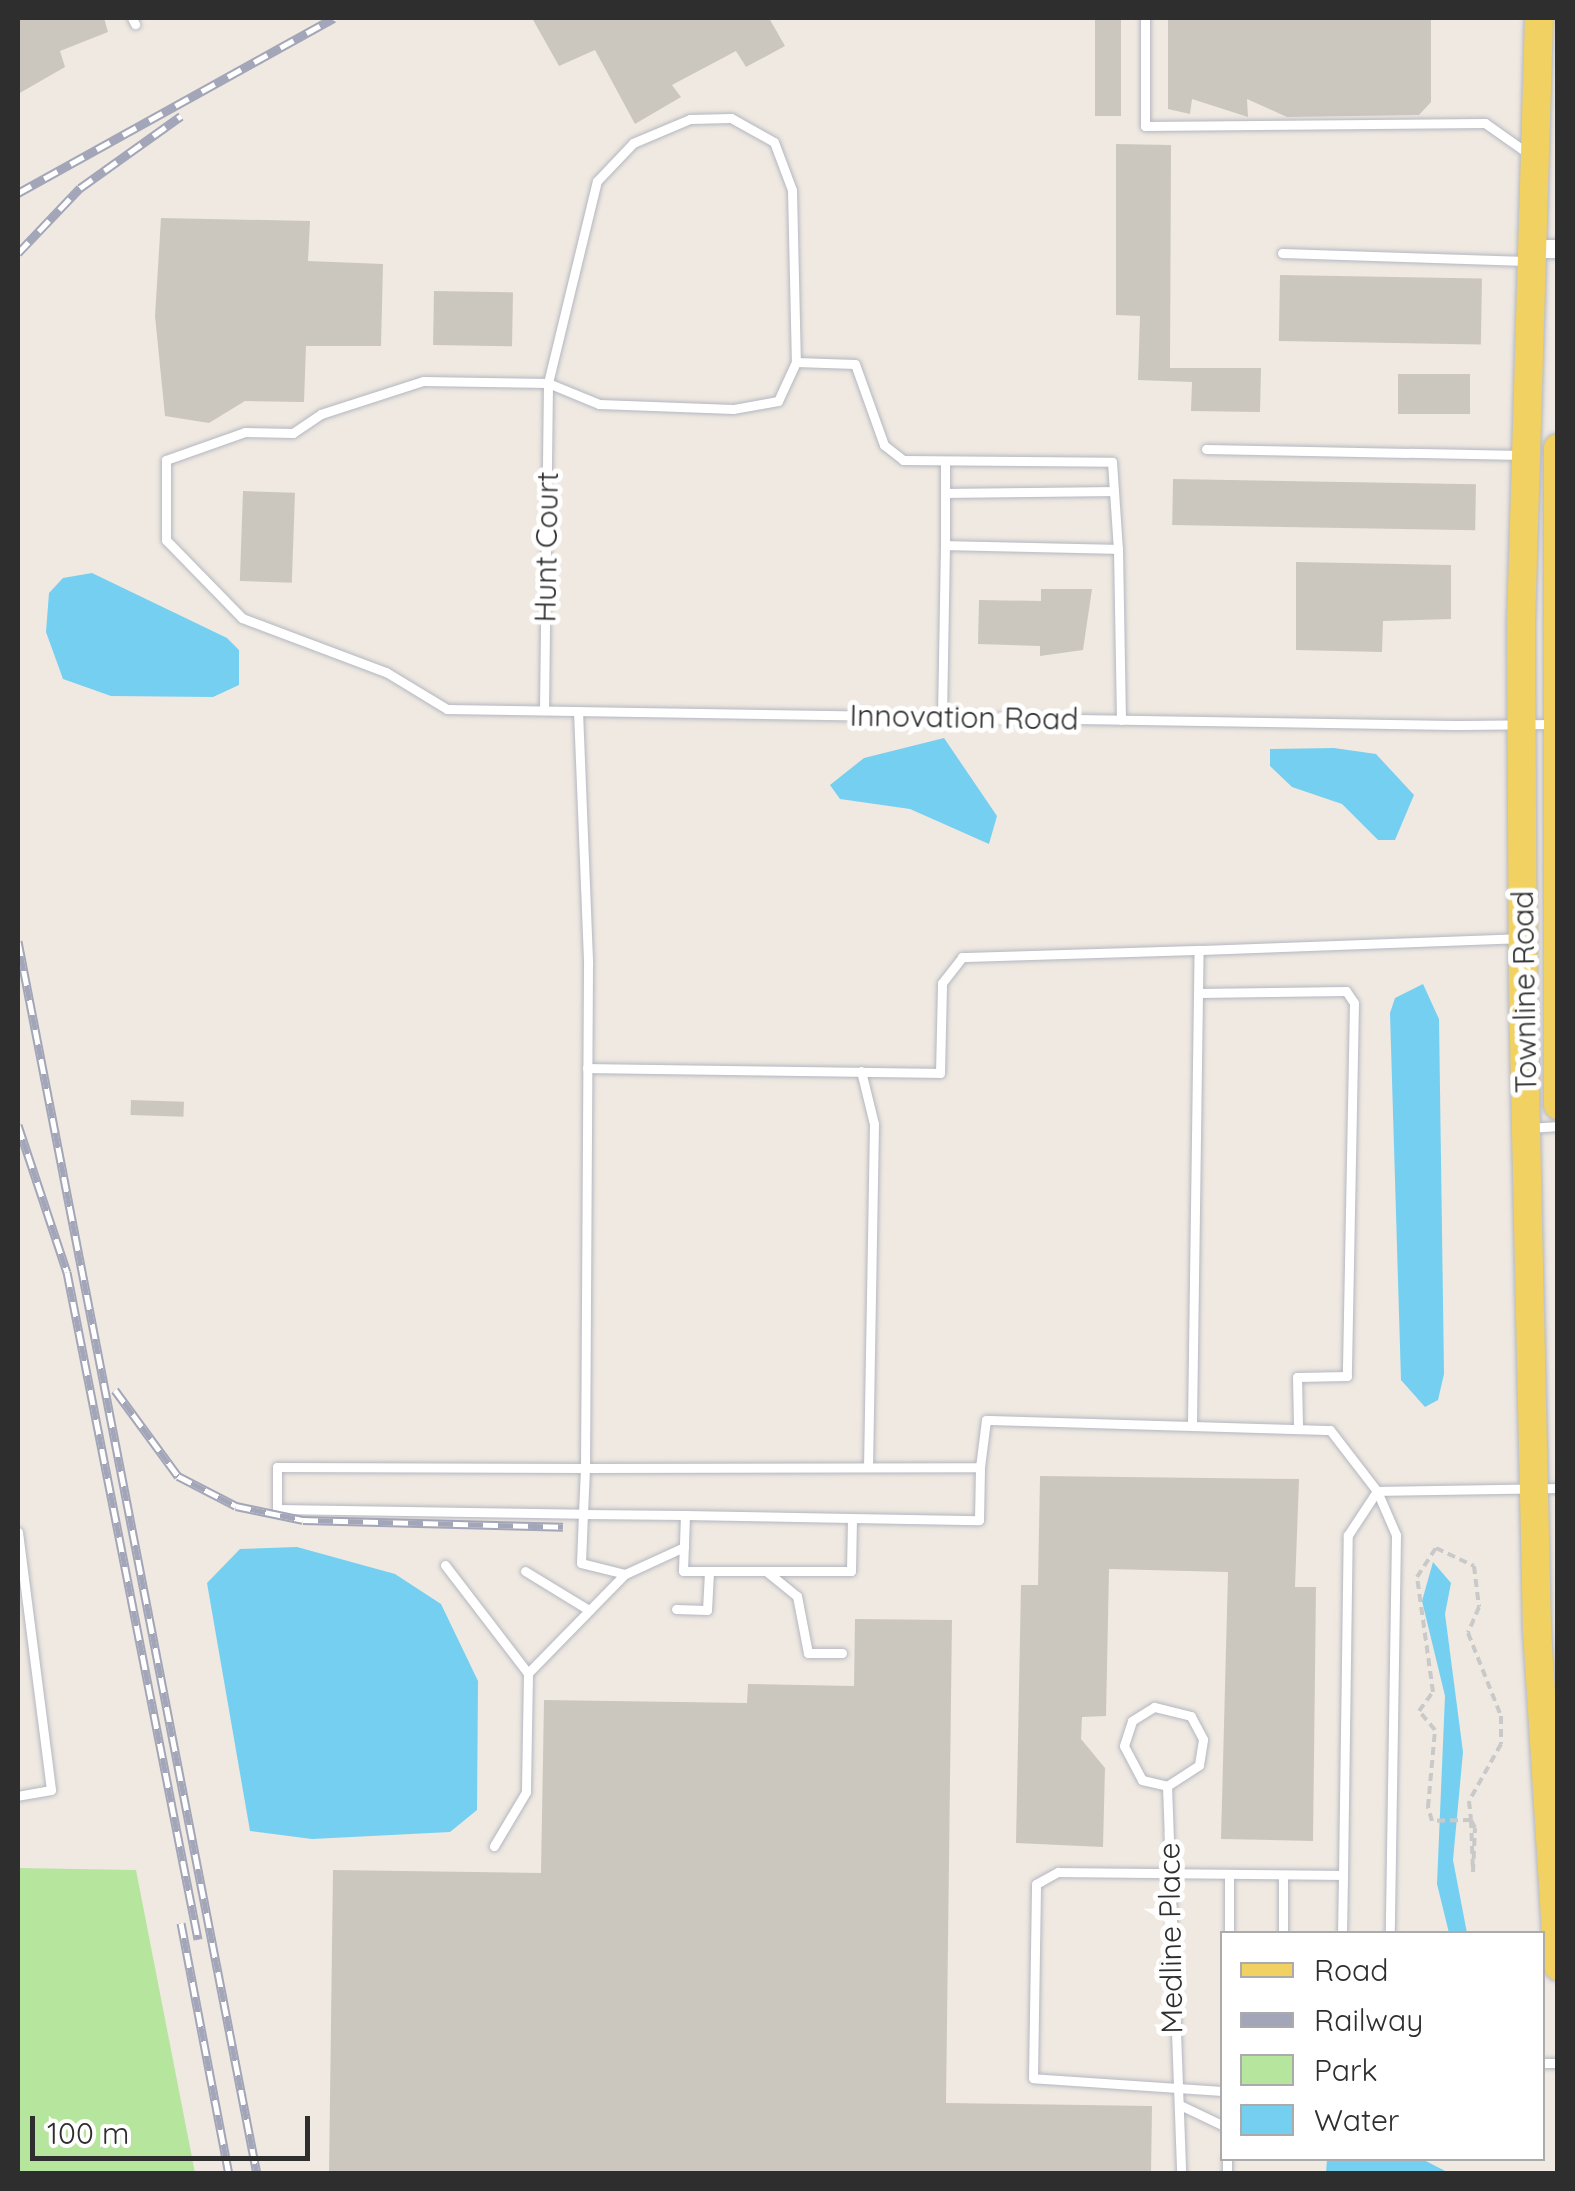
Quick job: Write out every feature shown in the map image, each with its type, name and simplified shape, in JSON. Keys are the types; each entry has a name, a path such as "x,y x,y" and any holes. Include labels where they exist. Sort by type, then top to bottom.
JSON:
{"main road":[{"name":"Townline Road","path":"1539,18 1536,166 1542,253 1526,455 1522,937 1526,1128 1546,1486 1558,1966"},
{"name":"Townline Road","path":"1558,448 1552,724 1558,1105"}],"lane":[{"path":"1145,18 1145,126 1485,123 1510,134 1536,166"},
{"path":"730,118 774,142 792,190 796,362 778,400 733,409 599,404 548,384 597,180 632,143 690,119 730,118"},
{"path":"1282,253 1542,253"},
{"path":"796,362 855,364 884,444 903,460 1112,462 1121,720"},
{"name":"Innovation Road","path":"548,384 423,381 321,414 294,433 245,432 166,460 166,540 220,600 298,646 386,672 448,709 1552,724"},
{"name":"Hunt Court","path":"544,710 548,384"},
{"path":"1206,449 1526,455"},
{"path":"942,716 945,462"},
{"path":"945,492 1114,492"},
{"path":"945,545 1118,548"},
{"path":"578,710 586,1068 585,1468 581,1563 625,1574"},
{"path":"586,1068 940,1073 943,980 962,957 1522,937"},
{"path":"1192,1423 1199,950"},
{"path":"1198,993 1346,990 1354,1002 1346,1376 1297,1377 1298,1426"},
{"path":"861,1072 874,1124 868,1466"},
{"path":"1526,1128 1558,1126"},
{"path":"980,1467 277,1467 277,1508 978,1520 986,1420 1298,1426 1330,1430 1378,1492 1396,1535 1390,1931"},
{"path":"1378,1492 1546,1486"},
{"path":"1342,1931 1348,1535 1378,1492"},
{"path":"685,1515 683,1570 708,1571 851,1571 852,1518"},
{"path":"18,1532 50,1790 18,1796"},
{"path":"528,1673 625,1574 684,1548"},
{"path":"445,1565 528,1673 526,1792 494,1846"},
{"path":"525,1570 589,1610"},
{"path":"676,1609 707,1610 708,1571"},
{"path":"766,1571 796,1596 808,1652 842,1653"},
{"path":"1167,1706 1199,1726 1204,1752 1191,1775 1168,1786 1142,1780 1124,1746 1142,1712 1167,1706"},
{"name":"Medline Place","path":"1168,1786 1173,2091 1180,2105 1180,2174"},
{"path":"1220,2091 1042,2082 1030,2071 1036,1884 1058,1872 1343,1875"},
{"path":"1229,1876 1229,1931"},
{"path":"1283,1876 1283,1931"},
{"path":"1180,2105 1220,2124"}],"path":[{"path":"1471,1820 1432,1821 1428,1807 1435,1730 1419,1711 1434,1692 1417,1577 1436,1548 1474,1566 1479,1607 1468,1633 1501,1716 1500,1744 1469,1800 1471,1820 1472,1872 1475,1828 1471,1820"}],"green space":[{"path":"18,1868 136,1870 195,2173 18,2173"}],"water":[{"path":"92,573 227,638 239,650 239,685 213,697 111,696 63,679 46,632 49,593 63,578"},
{"path":"944,738 997,816 989,844 910,809 840,799 830,785 864,758"},
{"path":"1334,748 1376,754 1414,795 1395,840 1378,840 1342,804 1292,787 1270,766 1270,749"},
{"path":"1423,984 1439,1019 1444,1374 1438,1400 1425,1407 1401,1380 1390,1013 1395,998"},
{"path":"297,1547 395,1574 441,1604 478,1681 477,1810 450,1832 312,1839 250,1831 207,1583 240,1549"},
{"path":"1433,1562 1451,1583 1445,1614 1463,1752 1453,1860 1467,1931 1449,1931 1437,1884 1445,1696 1422,1601"},
{"path":"1327,2161 1426,2161 1449,2173 1326,2173"}],"building":[{"path":"18,18 104,18 108,32 60,51 65,67 18,94"},
{"path":"532,18 769,18 785,46 746,67 736,51 672,85 681,97 635,124 595,50 559,66"},
{"path":"1095,18 1121,18 1121,116 1095,116"},
{"path":"1168,18 1431,18 1431,102 1419,115 1287,117 1247,99 1248,117 1192,99 1190,114 1168,109"},
{"path":"1116,144 1171,145 1170,368 1261,368 1260,412 1191,411 1192,382 1138,380 1140,316 1116,315"},
{"path":"161,218 310,221 308,261 383,264 381,346 306,346 304,402 245,401 209,423 165,416 155,316"},
{"path":"1280,275 1482,279 1481,345 1279,341"},
{"path":"434,291 513,292 512,346 433,345"},
{"path":"1398,374 1470,374 1470,414 1398,414"},
{"path":"1173,479 1476,484 1475,530 1172,525"},
{"path":"243,491 295,493 292,583 240,581"},
{"path":"1296,562 1451,565 1451,619 1383,621 1382,652 1296,650"},
{"path":"1041,589 1092,589 1083,650 1040,656 1040,646 978,644 979,600 1041,601"},
{"path":"131,1100 184,1102 183,1117 130,1115"},
{"path":"1040,1476 1299,1479 1295,1587 1316,1587 1313,1841 1221,1839 1228,1572 1109,1569 1106,1716 1082,1717 1081,1739 1105,1768 1103,1847 1016,1843 1021,1585 1038,1585"},
{"path":"855,1619 952,1620 946,2103 1152,2106 1151,2174 329,2174 333,1870 541,1873 544,1700 747,1703 748,1684 854,1686"}],"railway":[{"path":"18,193 334,18"},
{"path":"18,253 80,188 181,116"},
{"path":"18,941 257,2174"},
{"path":"18,1125 67,1272 198,1939"},
{"path":"115,1390 178,1476 236,1506 303,1520 563,1527"},
{"path":"181,1923 229,2174"}]}
